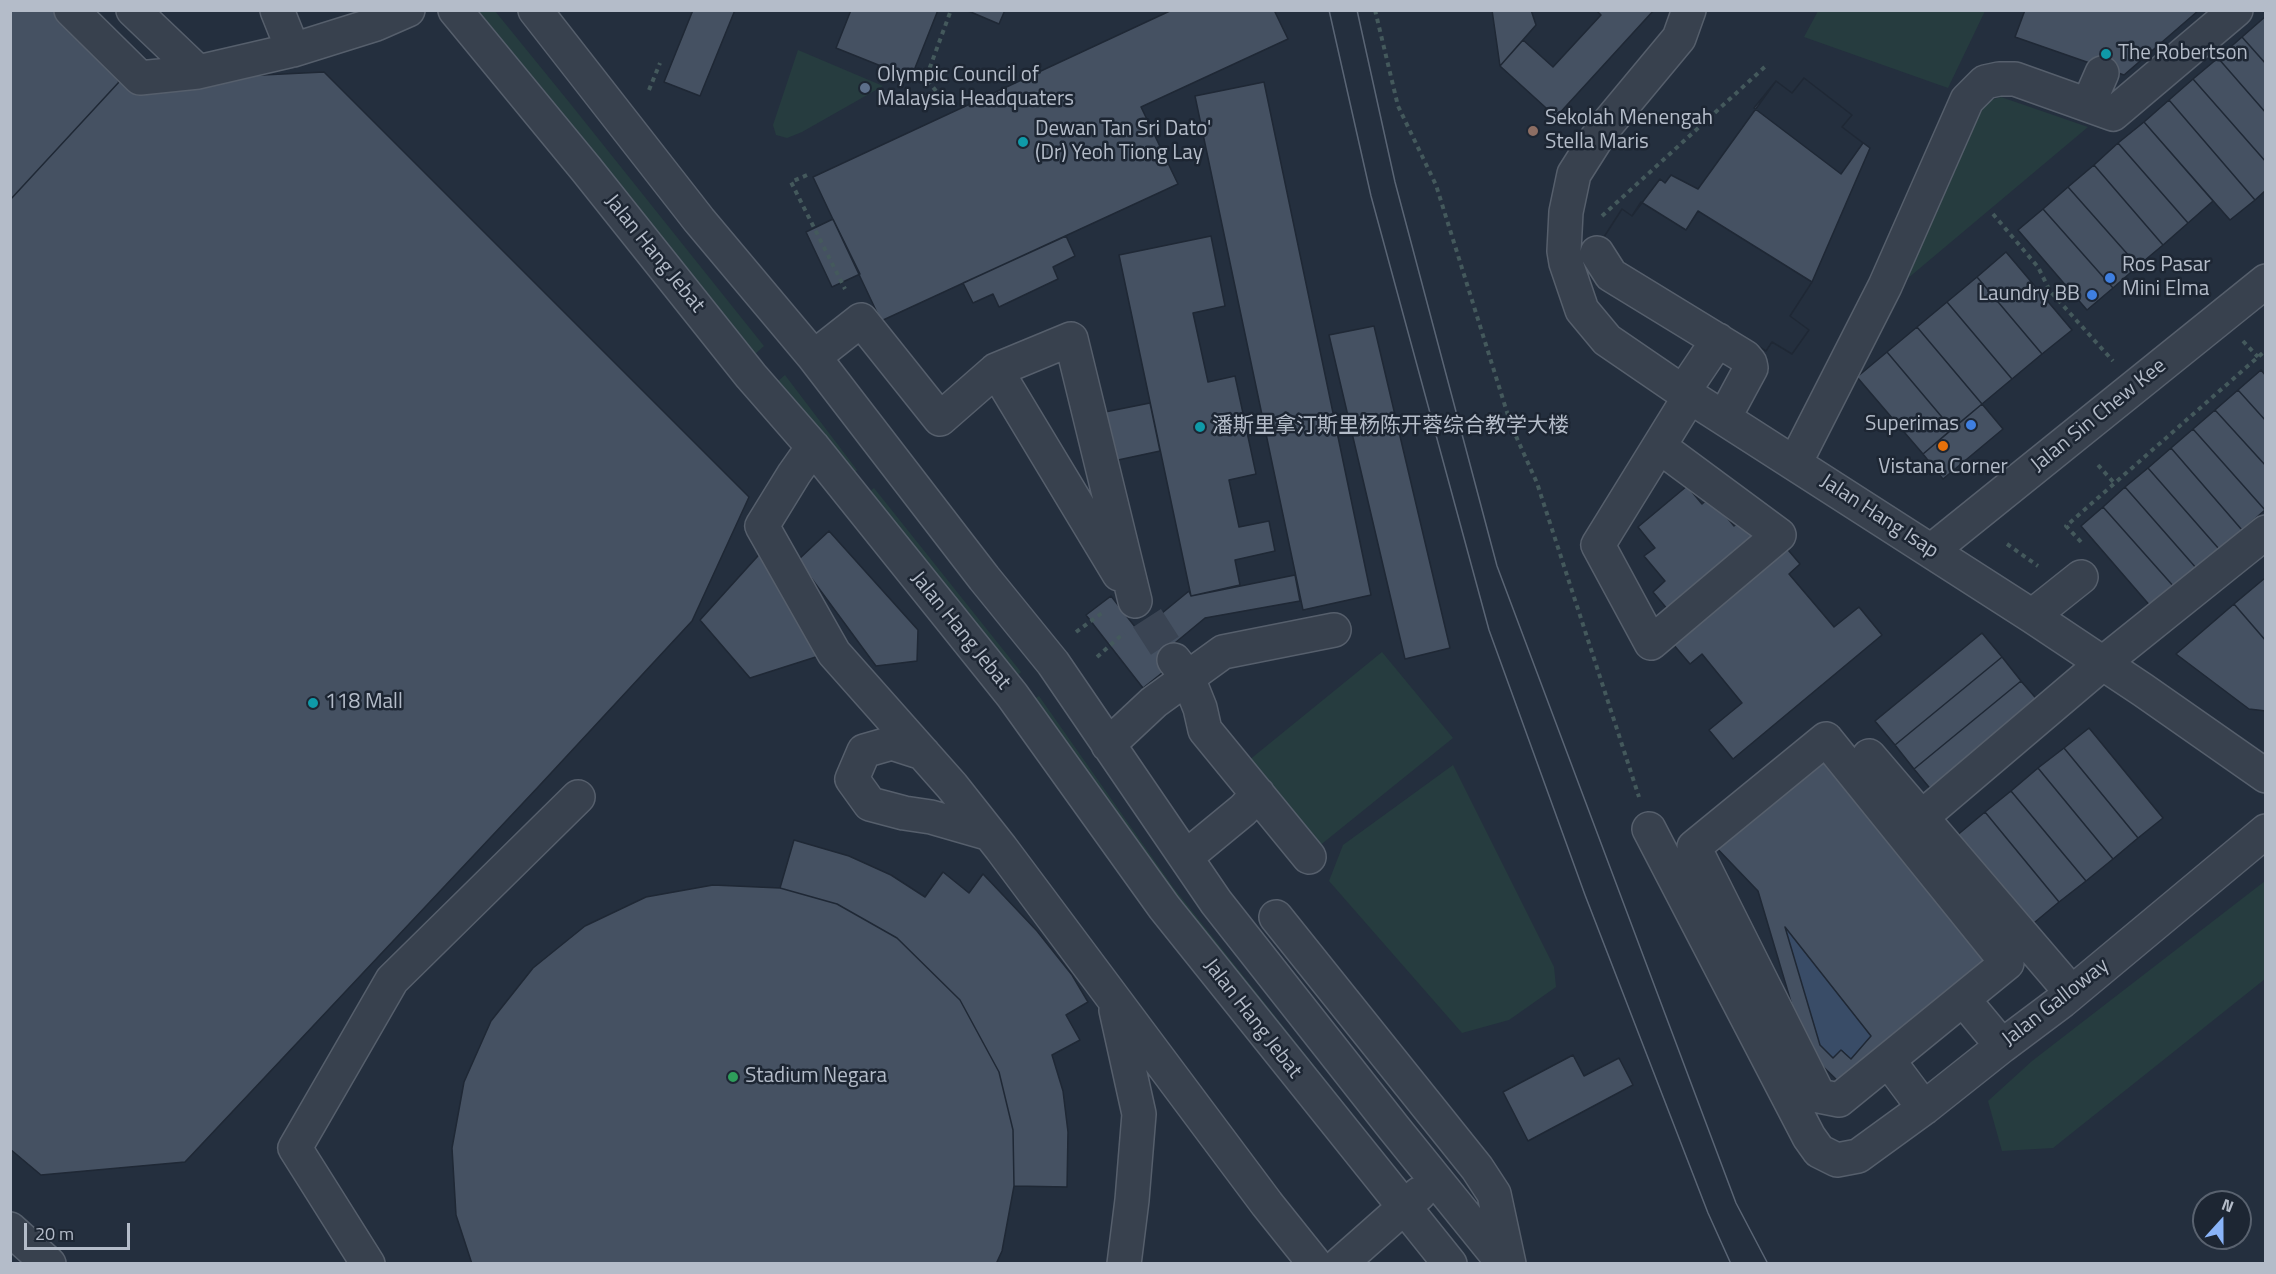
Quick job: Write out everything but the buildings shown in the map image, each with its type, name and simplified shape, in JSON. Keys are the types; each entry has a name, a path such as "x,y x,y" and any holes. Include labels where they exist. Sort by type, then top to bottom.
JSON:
{"street":[{"path":"71,10 140,78 198,72 293,50 371,17 408,10"},
{"path":"133,10 198,72"},
{"path":"277,10 293,50"},
{"name":"Jalan Hang Jebat","path":"455,10 752,376 813,447 1012,696 1164,907 1403,1208 1450,1263"},
{"name":"Jalan Hang Jebat","path":"535,10 699,220 814,357 984,578 1053,663 1216,902 1504,1263"},
{"name":"Jalan Hang Isap","path":"1689,10 1679,38 1626,89 1574,174 1566,212 1564,251 1568,272 1582,310 1608,340 1687,394 2032,616 2265,776"},
{"path":"2100,110 2236,10"},
{"path":"2100,110 2102,73"},
{"path":"1795,463 1885,286 1967,100 1985,82 2015,79 2100,110"},
{"path":"1597,253 1611,275 1745,357 1750,363 1751,368 1724,418"},
{"name":"Jalan Sin Chew Kee","path":"1931,552 2135,386 2262,291"},
{"path":"814,357 861,320 940,419 996,370 1071,339 1135,617"},
{"path":"1660,447 1779,535 1651,643 1598,545 1660,447 1718,340"},
{"path":"996,370 1135,617"},
{"path":"813,447 762,526 834,653 952,786 990,834 1267,1204 1315,1263"},
{"path":"1913,839 2103,663 2265,532"},
{"path":"2032,616 2081,577"},
{"path":"1108,745 1154,702 1181,669 1223,652 1334,630"},
{"path":"1181,669 1200,708 1204,730 1308,856"},
{"path":"1852,737 1913,839 2071,992"},
{"path":"1827,739 1913,839 2007,963 1963,999 1839,1100 1819,1096 1694,847 1827,739"},
{"path":"923,753 892,743 864,751 852,779 870,804 931,817 990,834"},
{"path":"1186,857 1243,810 1258,794"},
{"path":"368,1263 295,1148 392,980 578,797"},
{"name":"Jalan Galloway","path":"1649,829 1809,1137 1819,1151 1837,1160 1858,1156 1924,1108 2071,992 2265,831"},
{"path":"1276,916 1477,1168 1494,1194 1509,1263"},
{"path":"1963,999 2001,1046"},
{"path":"1114,1000 1139,1114 1125,1263"},
{"path":"1888,1060 1924,1108"},
{"path":"1340,1263 1437,1180"},
{"path":"10,1229 49,1263"}],"path":[{"path":"936,91 926,78 951,10"},
{"path":"1375,10 1398,106 1436,185 1511,425 1537,483 1649,829"},
{"path":"650,90 660,63"},
{"path":"1564,251 1768,64"},
{"path":"807,175 791,182 861,320"},
{"path":"1993,214 2038,267 2050,291 2135,386"},
{"path":"2243,341 2258,357"},
{"path":"2066,526 2265,350"},
{"path":"2098,465 2115,484"},
{"path":"1097,657 1135,617"}],"green space":[{"path":"477,11 495,11 569,102 764,346 754,355"},
{"path":"1818,11 1985,11 1948,88 1804,37"},
{"path":"798,50 883,86 802,132 787,138 776,135 773,125"},
{"path":"2001,97 2088,127 1907,279 1983,107 1991,100"},
{"path":"785,375 857,470 855,472 778,381"},
{"path":"874,488 1021,672 1018,675 870,491"},
{"path":"1382,652 1453,738 1318,847 1248,761"},
{"path":"1039,696 1173,887 1377,1145 1375,1146 1171,891 1036,698"},
{"path":"1453,765 1554,967 1556,987 1509,1020 1462,1033 1329,881 1343,845"},
{"path":"2265,881 2265,979 2053,1148 2002,1151 1988,1101 2032,1061"}],"water":[{"path":"1785,927 1871,1036 1851,1059 1842,1050 1833,1058 1820,1045"}],"tunnel":[{"path":"1147,618 1174,660"}],"tram line":[{"path":"1329,10 1371,196 1489,630 1585,895 1708,1213 1731,1264"},
{"path":"1357,10 1395,182 1497,566 1736,1203 1768,1264"}],"place":[{"name":"The Robertson","path":"2106,54"},
{"name":"Olympic Council of Malaysia Headquaters","path":"865,88"},
{"name":"Sekolah Menengah Stella Maris","path":"1533,131"},
{"name":"Dewan Tan Sri Dato' (Dr) Yeoh Tiong Lay","path":"1023,142"},
{"name":"Ros Pasar Mini Elma","path":"2110,278"},
{"name":"Laundry BB","path":"2092,295"},
{"name":"Superimas","path":"1971,425"},
{"name":"潘斯里拿汀斯里杨陈开蓉综合教学大楼","path":"1200,427"},
{"name":"Vistana Corner","path":"1943,446"},
{"name":"118 Mall","path":"313,703"},
{"name":"Stadium Negara","path":"733,1077"}]}
